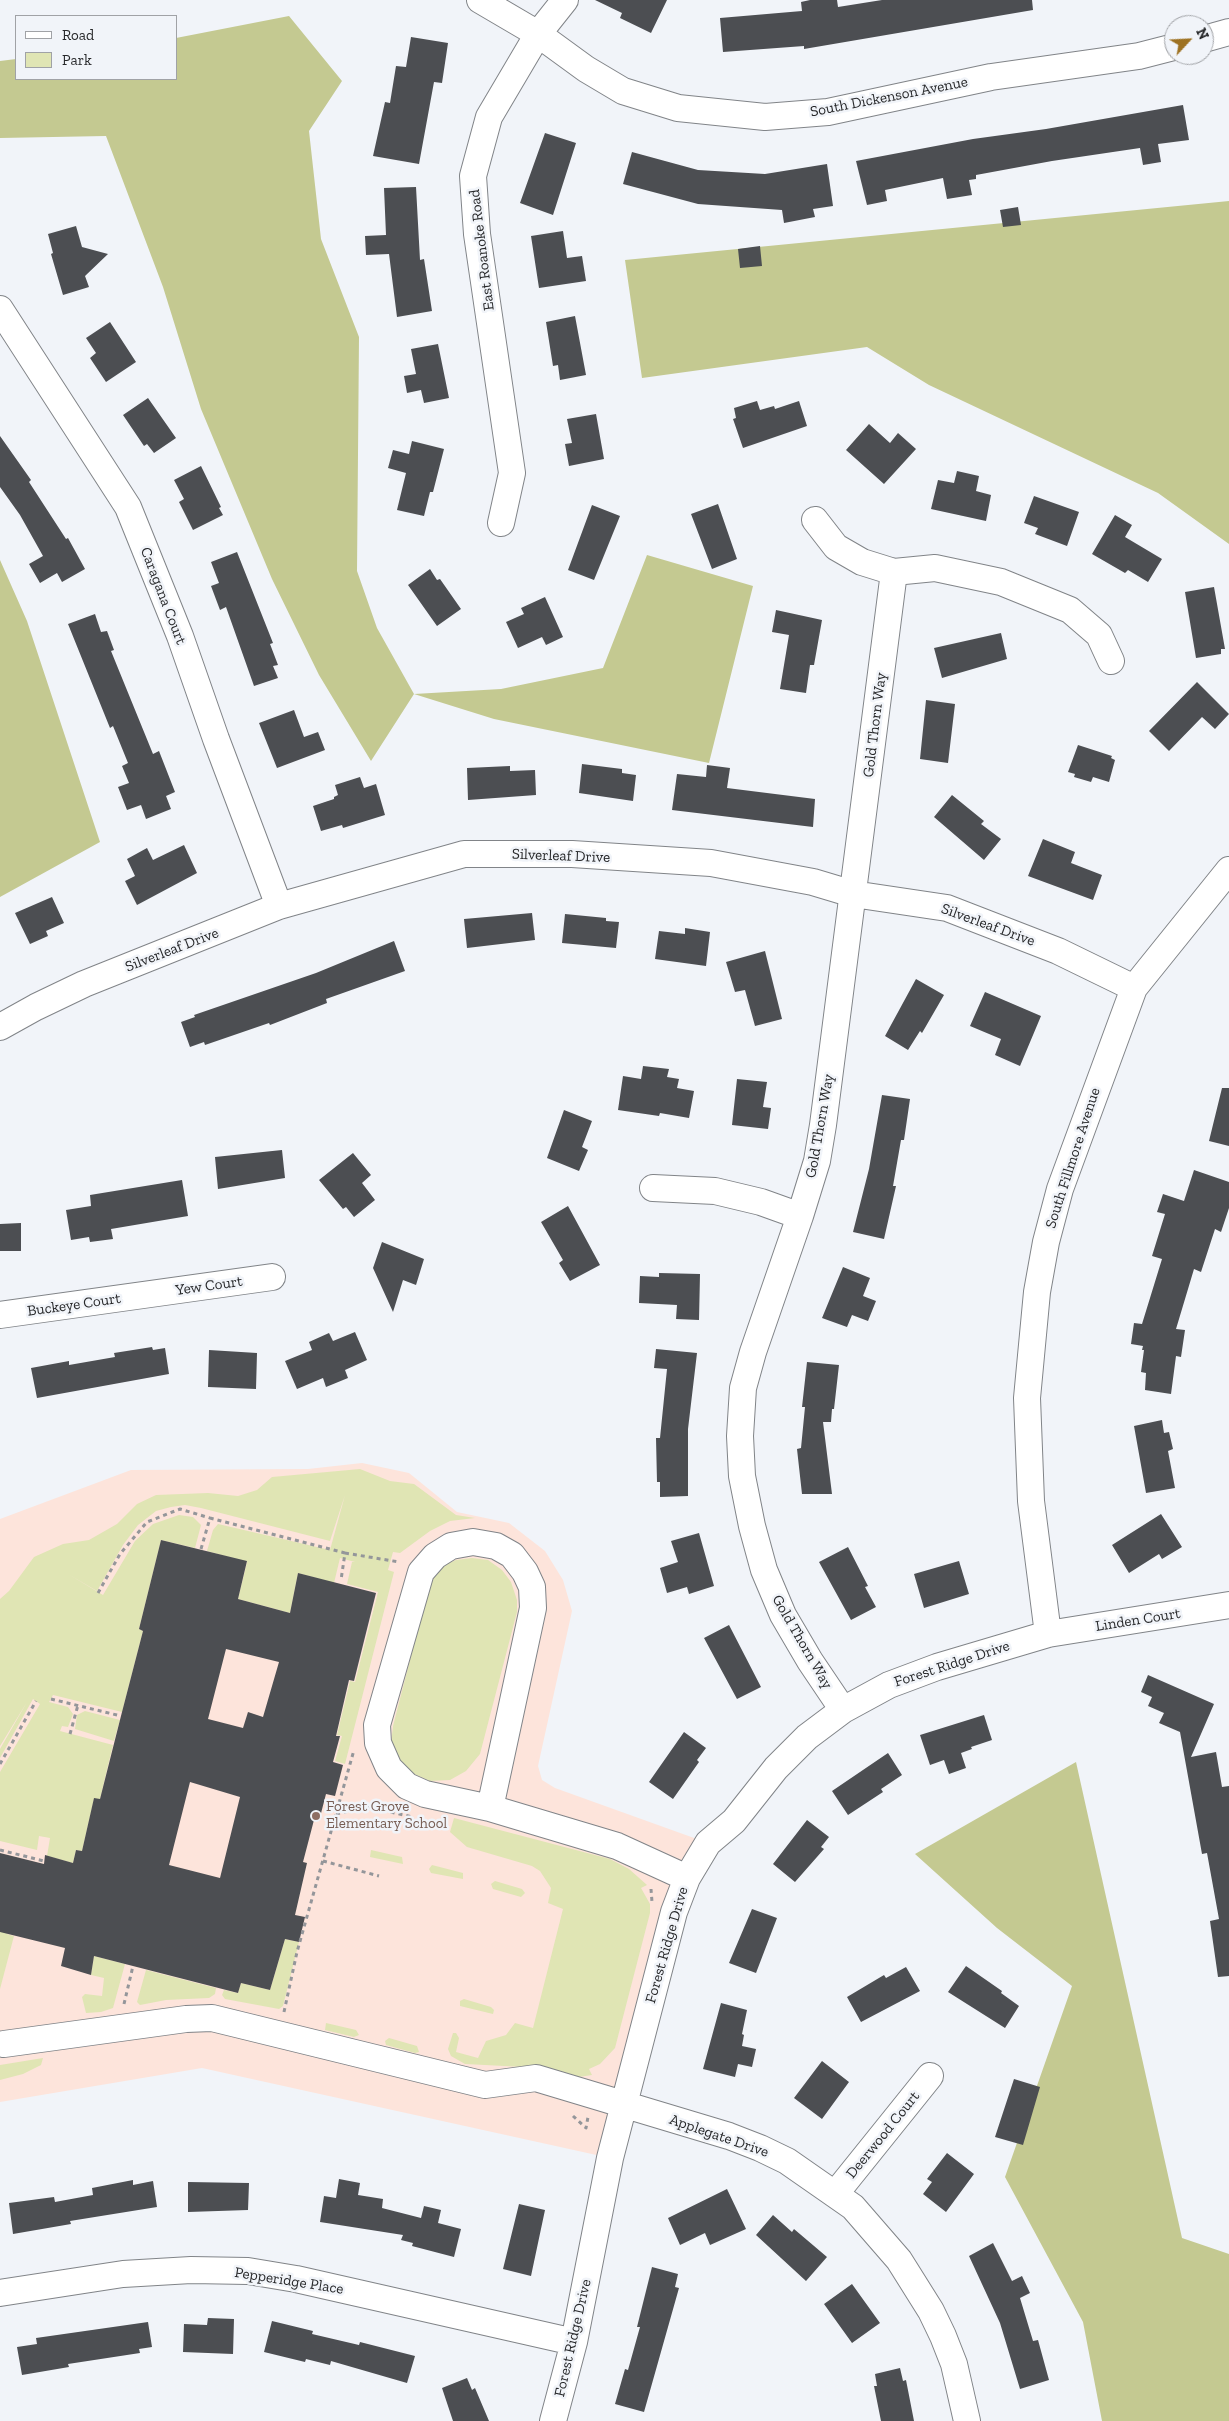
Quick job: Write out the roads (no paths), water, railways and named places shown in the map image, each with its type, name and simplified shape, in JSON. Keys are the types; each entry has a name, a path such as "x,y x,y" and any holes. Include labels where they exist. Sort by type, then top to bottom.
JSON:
{"street":[{"name":"South Dickenson Avenue","path":"480,0 538,34 586,69 623,91 678,108 764,117 828,112 990,77 1139,56 1164,50"},
{"name":"East Roanoke Road","path":"501,523 512,473 477,234 473,176 489,117 538,34 565,0"},
{"path":"1214,36 1229,32"},
{"name":"Caragana Court","path":"0,309 128,507 180,636 279,906"},
{"path":"815,520 836,546 862,562 894,572 935,568 1001,582 1070,610 1099,635 1111,661"},
{"name":"Gold Thorn Way","path":"843,1710 810,1661 783,1615 764,1570 752,1526 742,1476 740,1436 743,1388 766,1308 800,1216 817,1161 854,894 894,572"},
{"name":"Silverleaf Drive","path":"0,1027 84,984 279,906 464,854 572,854 711,863 813,882 854,894 948,908 1058,951 1134,988"},
{"name":"South Fillmore Avenue","path":"1048,1634 1032,1510 1027,1398 1037,1292 1060,1189 1102,1069 1134,988 1229,870"},
{"path":"654,1188 715,1191 761,1202 800,1216"},
{"name":"Yew Court","path":"147,1295 272,1277"},
{"name":"Buckeye Court","path":"0,1315 147,1295"},
{"path":"490,1808 534,1608 532,1587 525,1572 512,1555 496,1546 473,1542 451,1546 435,1556 420,1572 377,1725 378,1743 396,1778 424,1794 490,1808 617,1846 687,1878"},
{"name":"Linden Court","path":"1048,1634 1229,1605"},
{"name":"Forest Ridge Drive","path":"553,2421 574,2342 610,2158 674,1912 687,1878 708,1843 734,1821 776,1768 807,1737 843,1710 889,1685 937,1667 1048,1634"},
{"name":"Applegate Drive","path":"4,2044 186,2019 212,2018 485,2085 536,2078 625,2104 760,2148 787,2161 836,2193 865,2219 900,2260 931,2311 954,2364 967,2421"},
{"name":"Deerwood Court","path":"836,2193 930,2076"},
{"name":"Pepperidge Place","path":"0,2293 123,2274 191,2270 248,2271 296,2279 574,2342"}],"place":[{"name":"Forest Grove Elementary School","path":"316,1816"}]}
